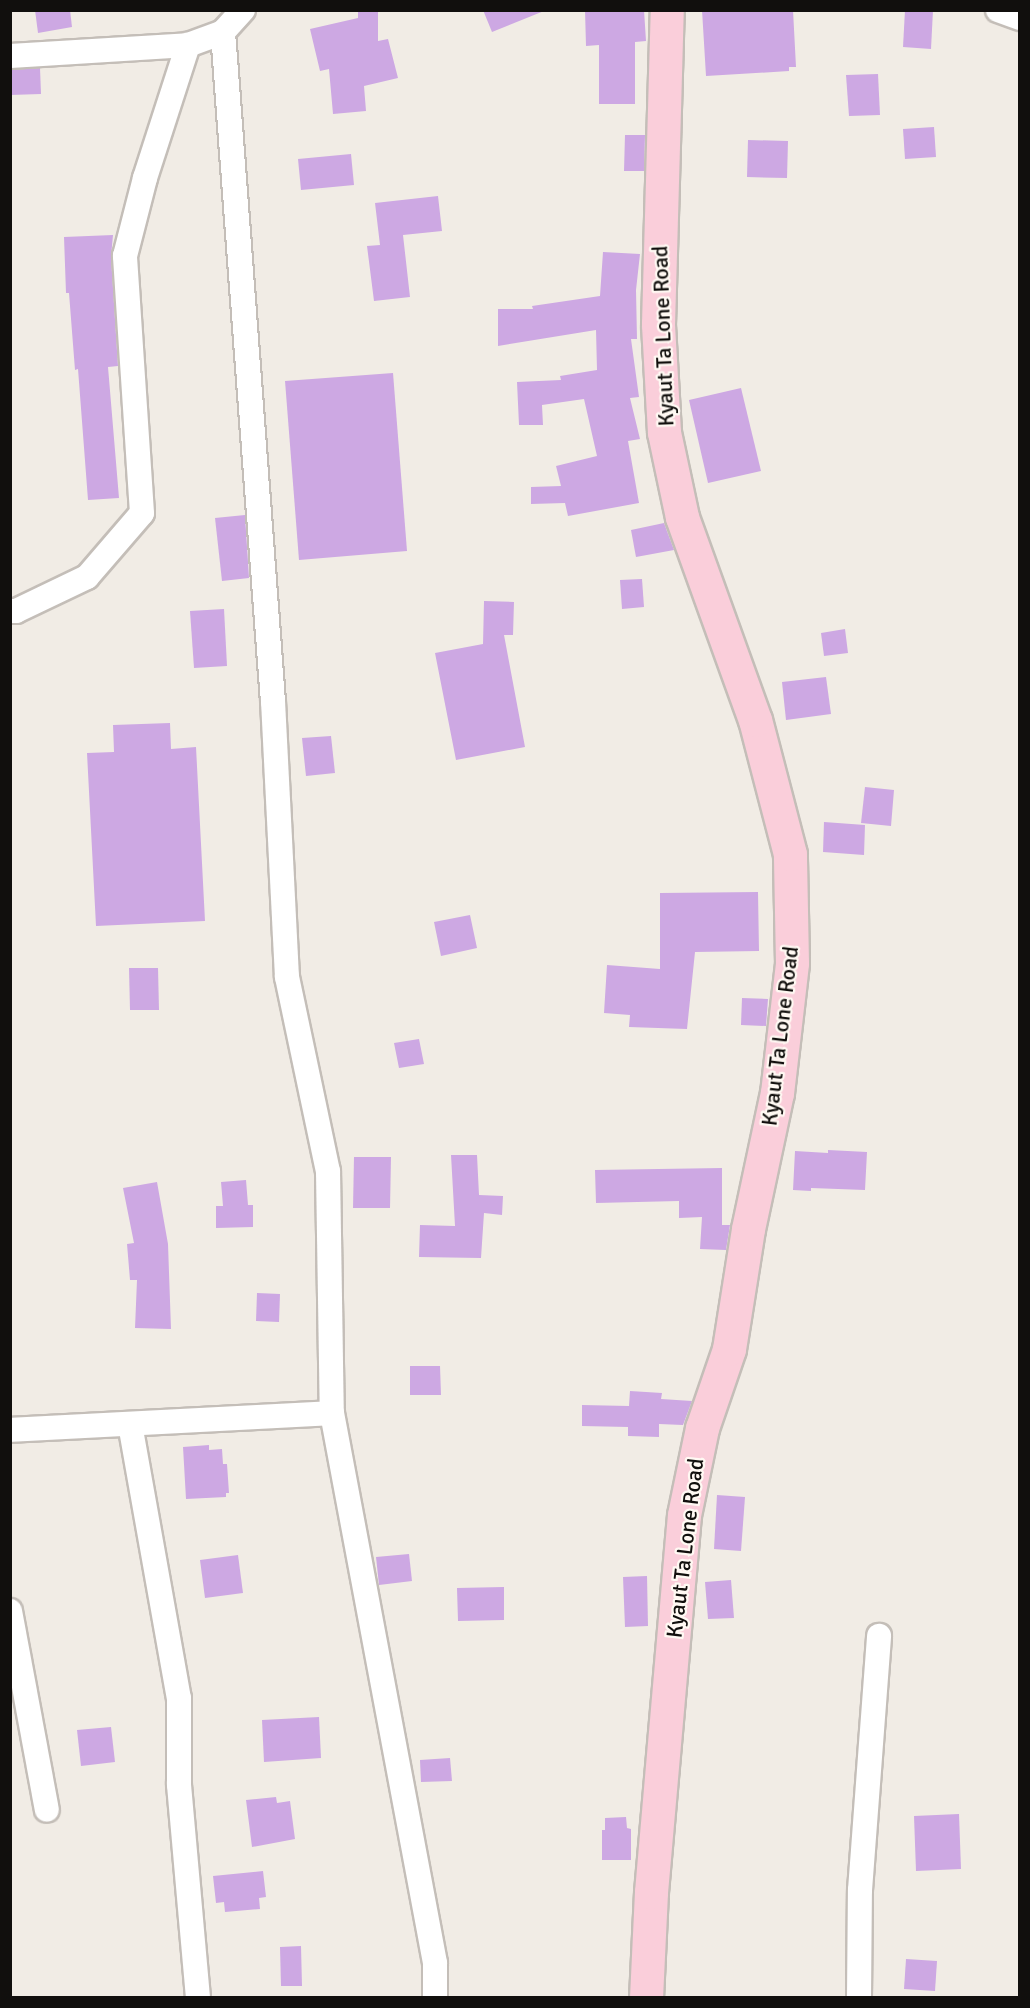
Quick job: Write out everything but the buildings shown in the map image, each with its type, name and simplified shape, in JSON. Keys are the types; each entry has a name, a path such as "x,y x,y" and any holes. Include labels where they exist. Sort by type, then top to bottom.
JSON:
{"main road":[{"name":"Kyaut Ta Lone Road","path":"646,1998 651,1892 684,1515 702,1428 729,1349 748,1229 777,1093 792,963 790,854 755,720 682,517 664,432 658,324 667,10"}],"street":[{"path":"10,56 188,45 223,32 243,10"},
{"path":"998,10 1020,18"},
{"path":"223,32 273,701 287,977 328,1171 332,1413 435,1963 435,1998"},
{"path":"10,611 16,611 87,577 142,513 126,256 145,178 188,45"},
{"path":"10,1431 332,1413"},
{"path":"130,1424 179,1698 179,1785 198,1998"},
{"path":"10,1611 47,1810"},
{"path":"859,1998 860,1890 879,1636"}]}
